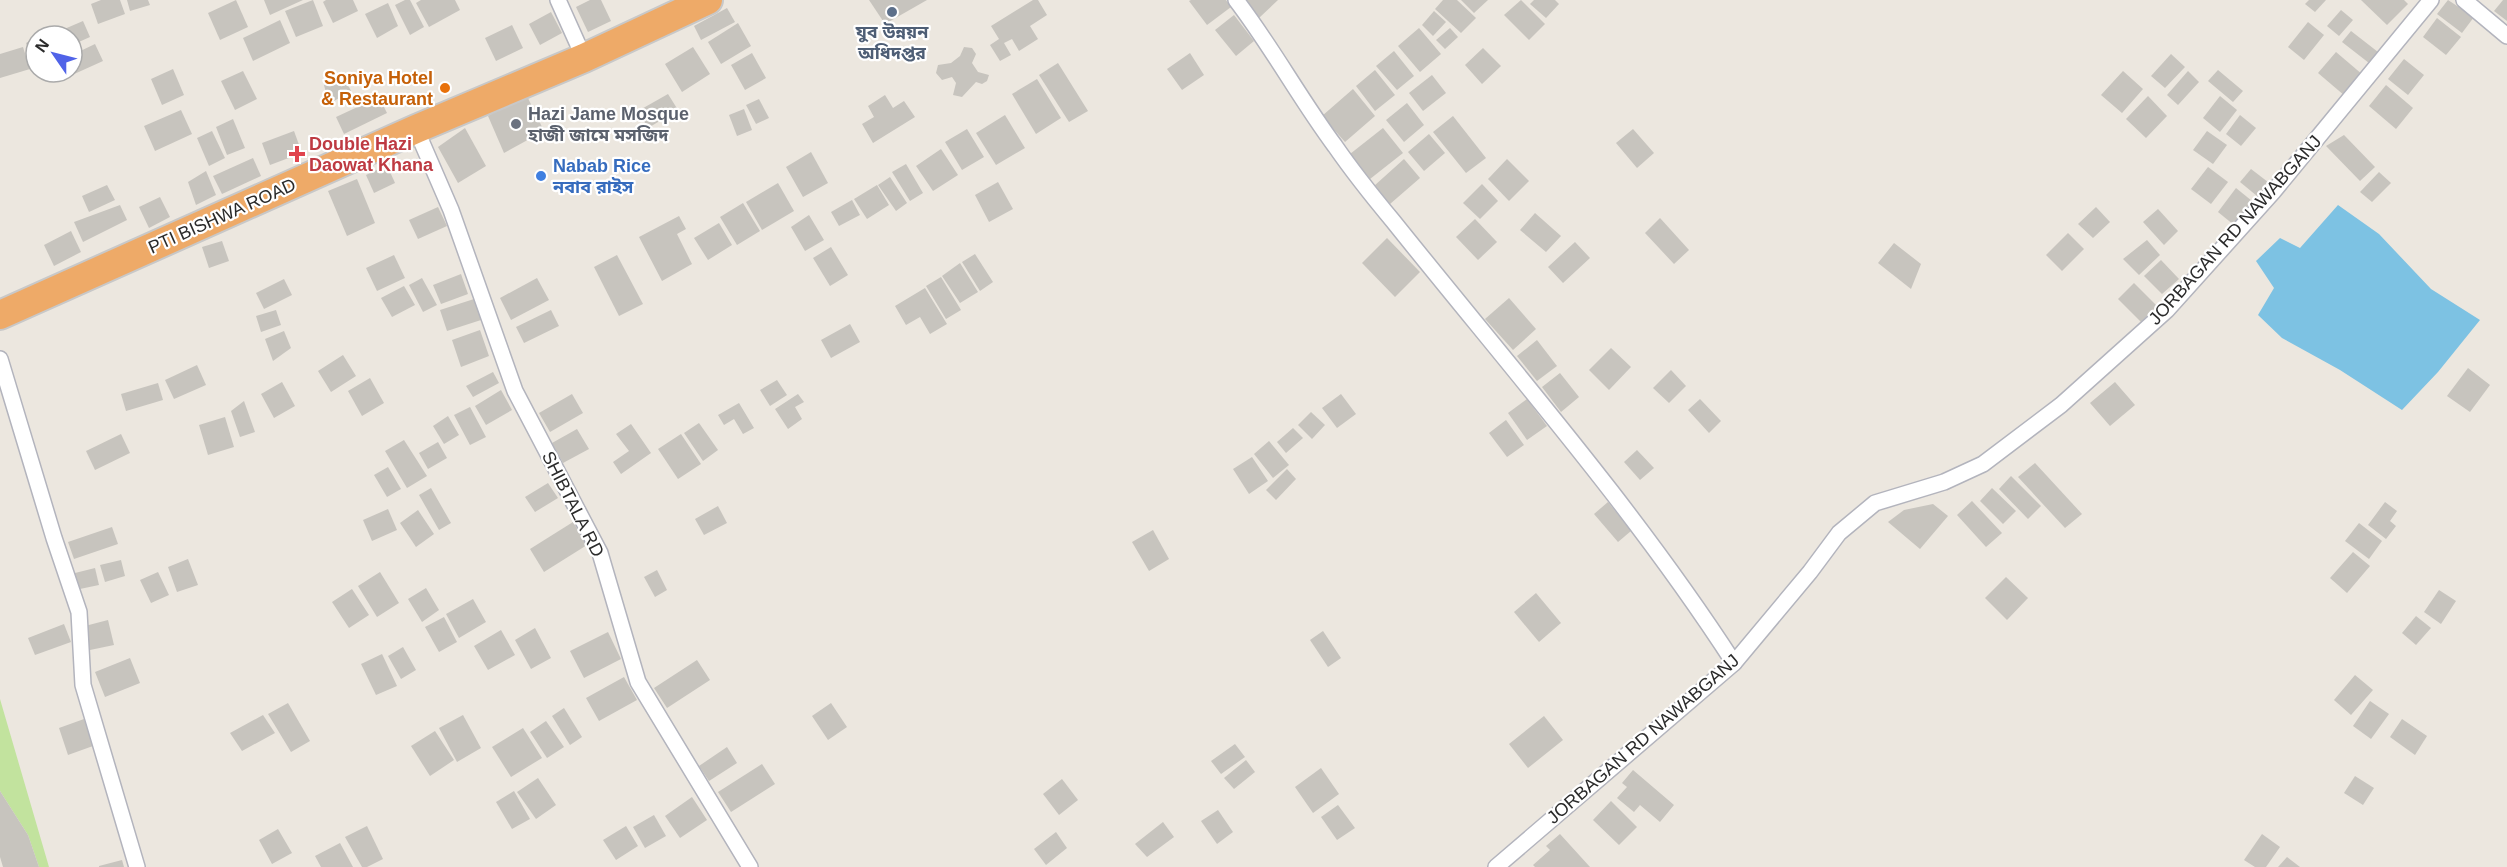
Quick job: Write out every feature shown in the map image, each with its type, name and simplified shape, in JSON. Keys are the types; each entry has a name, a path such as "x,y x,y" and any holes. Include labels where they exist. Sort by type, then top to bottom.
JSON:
{"highway":[{"name":"PTI BISHWA ROAD","path":"0,315 416,129 584,58 708,0"}],"street":[{"path":"558,0 584,58"},
{"path":"1236,0 1262,34 1334,145 1394,222 1498,347 1690,596 1734,663"},
{"path":"2464,0 2507,36"},
{"name":"JORBAGAN RD NAWABGANJ","path":"1496,867 1734,663 1810,572 1839,533 1875,503 1944,482 1983,464 2061,405 2167,310 2273,192 2423,3"},
{"name":"SHIBTALA RD","path":"416,129 451,210 514,391 600,552 638,682 750,867"},
{"path":"0,359 54,538 79,612 83,685 137,867"}],"green space":[{"path":"0,699 49,867 39,867 28,835 0,791"}],"water":[{"path":"2338,205 2379,234 2431,289 2480,320 2438,372 2402,410 2340,370 2282,338 2258,315 2274,288 2256,261 2280,238 2300,248"}],"building":[{"path":"101,0 120,0 125,14 98,24 91,4"},
{"path":"127,0 148,0 150,5 130,11"},
{"path":"236,0 248,27 220,40 208,13"},
{"path":"264,0 303,0 270,15"},
{"path":"313,0 323,26 296,37 285,11"},
{"path":"353,0 358,11 333,23 323,2"},
{"path":"410,0 424,27 410,35 395,5"},
{"path":"421,0 455,0 460,10 429,27 416,3"},
{"path":"590,0 601,0 611,21 588,32 576,7"},
{"name":"যুব উন্নয়ন অধিদপ্তর","path":"869,0 927,0 885,24"},
{"path":"1033,0 1038,0 1047,15 1030,26 1038,39 1019,51 1012,39 1004,43 1011,55 1000,61 990,45 999,39 991,26"},
{"path":"1226,0 1231,7 1207,25 1189,1"},
{"path":"1243,0 1278,0 1259,18"},
{"path":"1443,0 1457,0 1476,18 1461,33 1435,9"},
{"path":"1461,0 1488,0 1474,13"},
{"path":"1521,0 1545,24 1529,40 1504,15"},
{"path":"1534,0 1555,0 1559,4 1546,18 1530,4"},
{"path":"2309,0 2326,0 2315,12 2305,4"},
{"path":"2361,0 2404,0 2408,4 2387,25"},
{"path":"2448,0 2474,17 2462,33 2437,14"},
{"path":"2503,0 2507,0 2507,21 2494,11"},
{"path":"388,3 398,26 377,38 365,14"},
{"path":"727,8 735,22 701,40 694,26"},
{"path":"2341,10 2353,20 2339,36 2327,26"},
{"path":"1434,11 1446,22 1433,36 1422,25"},
{"path":"551,12 562,33 540,45 529,24"},
{"path":"1234,15 1254,41 1236,56 1215,30"},
{"path":"2437,18 2461,37 2446,55 2423,37"},
{"path":"280,20 290,43 253,61 243,38"},
{"path":"83,21 90,37 84,40 84,24 76,24"},
{"path":"2308,22 2324,35 2304,60 2288,47"},
{"path":"738,23 751,46 721,64 708,42"},
{"path":"512,25 523,48 496,61 485,38"},
{"path":"1419,28 1441,54 1420,72 1398,46"},
{"path":"1450,28 1458,37 1445,49 1436,40"},
{"path":"2351,31 2378,52 2369,63 2342,42"},
{"path":"95,44 103,61 84,70 84,49"},
{"path":"23,47 24,71 0,78 0,54"},
{"path":"693,47 710,74 682,92 665,64"},
{"path":"964,47 972,48 976,54 972,63 978,72 989,75 987,81 982,84 976,82 962,97 953,95 956,83 952,77 942,80 936,73 938,65 951,63 960,56"},
{"path":"1483,48 1501,66 1482,84 1465,65"},
{"path":"1394,51 1414,76 1397,90 1376,66"},
{"path":"2336,52 2363,75 2345,96 2318,73"},
{"path":"752,53 766,78 745,90 731,65"},
{"path":"1190,53 1204,75 1182,90 1167,69"},
{"path":"2171,54 2185,67 2165,88 2151,76"},
{"path":"2404,59 2424,75 2408,95 2388,79"},
{"path":"1058,63 1088,111 1069,122 1039,75"},
{"path":"173,69 184,95 162,105 151,79"},
{"path":"1375,70 1395,95 1375,111 1356,86"},
{"path":"2218,70 2243,91 2233,102 2208,81"},
{"path":"243,71 257,99 235,110 221,81"},
{"path":"2123,71 2143,89 2122,113 2101,95"},
{"path":"2188,71 2199,82 2178,105 2167,95"},
{"path":"343,75 351,91 329,104 324,85"},
{"path":"1432,75 1446,93 1423,111 1409,93"},
{"path":"1037,79 1061,118 1036,134 1012,94"},
{"path":"2386,85 2413,108 2396,129 2369,106"},
{"path":"1353,89 1375,116 1345,142 1322,116"},
{"name":"Hazi Jame Mosque হাজী জামে মসজিদ","path":"526,94 544,131 504,153 488,116"},
{"path":"668,94 678,110 648,128 638,111"},
{"path":"885,95 893,108 904,101 915,117 873,143 862,124 874,117 868,106"},
{"path":"2148,96 2167,116 2146,138 2126,119"},
{"path":"2220,96 2237,110 2220,132 2203,118"},
{"path":"379,97 387,113 344,134 336,117"},
{"path":"759,99 769,118 756,124 746,105"},
{"path":"1407,103 1424,125 1404,142 1386,120"},
{"path":"744,109 752,130 737,136 729,115"},
{"path":"181,110 192,134 155,151 144,126"},
{"path":"1005,115 1025,148 996,165 976,133"},
{"path":"2240,115 2256,128 2241,146 2226,134"},
{"path":"1453,116 1486,158 1466,173 1433,132"},
{"path":"233,119 245,148 227,155 216,127"},
{"path":"465,128 486,166 458,183 438,147"},
{"path":"1383,128 1403,153 1370,179 1350,154"},
{"path":"967,129 984,157 962,170 945,142"},
{"path":"1633,129 1654,153 1637,168 1616,143"},
{"path":"212,131 225,158 209,166 197,138"},
{"path":"294,131 302,153 270,165 262,143"},
{"path":"2207,131 2227,145 2213,164 2193,150"},
{"path":"1429,134 1445,153 1424,171 1408,152"},
{"path":"2344,135 2375,167 2360,181 2326,146"},
{"path":"941,149 958,175 933,191 916,166"},
{"path":"811,152 828,183 803,197 786,167"},
{"path":"253,158 261,176 222,194 213,176"},
{"path":"1404,159 1420,178 1390,204 1374,186"},
{"path":"1507,159 1529,181 1509,201 1488,179"},
{"path":"906,164 923,193 910,201 892,172"},
{"path":"387,165 395,183 374,193 366,175"},
{"path":"2208,167 2228,182 2211,204 2191,189"},
{"path":"2251,169 2268,182 2257,196 2240,182"},
{"path":"206,171 216,195 196,205 188,182"},
{"path":"2379,172 2391,183 2372,202 2360,192"},
{"path":"890,177 907,203 896,211 878,185"},
{"path":"357,179 375,223 347,236 328,191"},
{"path":"998,182 1013,209 989,222 975,195"},
{"path":"778,183 794,211 762,230 746,202"},
{"path":"1482,184 1498,201 1480,219 1463,203"},
{"path":"107,185 115,200 89,212 82,196"},
{"path":"877,185 889,205 867,219 854,199"},
{"path":"2236,188 2252,201 2234,225 2218,212"},
{"path":"160,197 170,217 149,228 139,207"},
{"path":"852,200 860,215 839,226 831,212"},
{"path":"743,203 760,231 737,245 720,217"},
{"path":"120,205 127,220 83,242 74,222"},
{"path":"438,207 447,226 418,239 409,220"},
{"path":"2096,207 2110,222 2093,238 2078,224"},
{"path":"2158,209 2178,231 2164,245 2143,222"},
{"path":"1535,213 1561,236 1546,252 1520,230"},
{"path":"809,215 824,240 805,251 791,227"},
{"path":"679,216 686,229 677,234 692,264 662,281 639,237"},
{"path":"1660,218 1689,250 1674,264 1645,233"},
{"path":"1475,219 1497,242 1478,260 1456,237"},
{"path":"719,223 732,245 708,260 694,238"},
{"path":"71,231 81,252 54,266 44,245"},
{"path":"2068,233 2084,249 2062,271 2046,255"},
{"path":"1387,238 1420,272 1395,297 1362,263"},
{"path":"2147,240 2160,255 2139,275 2123,259"},
{"path":"222,241 229,261 209,268 202,247"},
{"path":"1575,242 1590,258 1563,283 1548,267"},
{"path":"1894,243 1921,264 1911,289 1878,263"},
{"path":"831,247 848,275 830,286 813,258"},
{"path":"975,254 993,282 980,291 962,262"},
{"path":"394,255 405,278 377,291 366,268"},
{"path":"617,255 643,304 619,316 594,267"},
{"path":"2161,260 2179,279 2162,294 2144,276"},
{"path":"960,263 978,292 960,303 942,276"},
{"path":"461,274 468,294 441,304 433,285"},
{"path":"941,277 961,310 946,319 926,286"},
{"path":"422,278 437,305 423,312 409,285"},
{"path":"537,278 549,300 511,320 500,298"},
{"path":"284,279 292,295 264,309 256,293"},
{"path":"2134,283 2157,306 2141,322 2118,299"},
{"path":"404,286 415,305 392,317 381,298"},
{"path":"925,288 947,324 930,334 920,317 906,325 895,306"},
{"path":"1509,298 1536,329 1513,350 1485,319"},
{"path":"474,299 481,320 447,331 440,310"},
{"path":"276,310 281,325 261,332 256,316"},
{"path":"551,310 559,326 524,343 516,327"},
{"path":"850,324 860,342 831,358 821,340"},
{"path":"480,330 489,356 461,367 452,340"},
{"path":"284,331 291,348 273,361 265,339"},
{"path":"1537,340 1557,366 1537,381 1517,356"},
{"path":"1611,348 1631,367 1609,390 1589,370"},
{"path":"343,355 356,376 331,392 318,371"},
{"path":"197,365 206,385 174,399 165,380"},
{"path":"2468,368 2490,385 2470,412 2447,396"},
{"path":"1671,370 1686,386 1669,403 1653,388"},
{"path":"493,372 499,383 473,397 466,386"},
{"path":"1560,373 1579,397 1561,412 1542,387"},
{"path":"370,378 384,403 362,416 348,391"},
{"path":"777,380 787,395 770,406 760,390"},
{"path":"282,382 295,406 274,418 261,394"},
{"path":"2115,382 2135,405 2110,426 2090,403"},
{"path":"158,383 163,400 126,411 121,394"},
{"path":"501,390 512,410 486,425 475,406"},
{"path":"572,394 583,413 550,432 539,413"},
{"path":"798,394 804,402 795,407 802,419 788,429 775,409"},
{"path":"1341,394 1356,414 1337,428 1322,408"},
{"path":"1527,399 1547,426 1527,440 1508,413"},
{"path":"1700,399 1721,421 1709,433 1688,410"},
{"path":"244,401 255,432 240,437 231,411"},
{"path":"739,403 754,428 743,434 734,419 724,425 718,415"},
{"path":"470,407 486,437 470,445 454,415"},
{"path":"1311,412 1325,425 1312,439 1298,425"},
{"path":"448,416 459,435 444,444 433,426"},
{"path":"225,417 234,447 208,455 199,425"},
{"path":"1506,420 1524,445 1507,457 1489,433"},
{"path":"699,423 718,450 703,461 684,433"},
{"path":"631,424 651,453 621,474 613,462 629,451 616,434"},
{"path":"1293,428 1303,438 1286,453 1277,442"},
{"path":"577,429 589,449 563,463 552,443"},
{"path":"121,434 130,453 95,470 86,451"},
{"path":"681,434 701,464 678,479 658,449"},
{"path":"404,440 427,476 407,488 385,451"},
{"path":"1269,441 1289,465 1273,478 1254,454"},
{"path":"438,442 447,458 428,469 419,453"},
{"path":"1637,450 1654,468 1640,480 1624,462"},
{"path":"1252,457 1268,481 1249,494 1233,469"},
{"path":"2035,463 2082,514 2065,528 2018,477"},
{"path":"388,467 401,489 387,497 374,475"},
{"path":"1287,469 1296,479 1276,500 1266,490"},
{"path":"2011,476 2041,506 2028,519 1999,489"},
{"path":"548,483 558,498 535,512 525,497"},
{"path":"431,488 451,523 439,530 419,495"},
{"path":"1992,488 2016,511 2003,524 1980,501"},
{"path":"1972,501 2002,533 1986,547 1957,515"},
{"path":"1608,502 1631,531 1618,542 1594,514"},
{"path":"2385,502 2397,511 2390,521 2396,526 2386,539 2368,525"},
{"path":"1933,504 1948,516 1920,549 1888,522 1904,510"},
{"path":"718,506 727,523 704,535 695,519"},
{"path":"388,509 397,530 372,541 363,520"},
{"path":"418,510 434,534 416,547 400,523"},
{"path":"573,522 587,545 544,572 530,549"},
{"path":"2359,523 2382,541 2369,559 2345,541"},
{"path":"112,527 118,544 74,559 68,542"},
{"path":"1153,530 1169,559 1149,571 1132,542"},
{"path":"2353,552 2370,566 2347,593 2330,578"},
{"path":"188,559 198,585 177,592 168,567"},
{"path":"121,560 125,576 105,582 100,565"},
{"path":"95,568 99,585 75,590 71,574"},
{"path":"657,570 667,590 655,597 644,577"},
{"path":"158,572 169,595 151,603 140,580"},
{"path":"380,572 399,603 377,617 358,586"},
{"path":"2006,577 2028,598 2007,620 1985,598"},
{"path":"426,588 439,610 422,622 408,599"},
{"path":"352,589 369,615 349,628 332,602"},
{"path":"2439,590 2456,601 2441,624 2424,612"},
{"path":"1536,593 1561,623 1539,642 1514,612"},
{"path":"473,599 486,622 459,638 446,614"},
{"path":"2416,616 2431,628 2416,645 2402,633"},
{"path":"444,617 457,642 439,652 425,627"},
{"path":"108,620 114,645 90,650 85,626"},
{"path":"64,624 71,642 35,655 28,638"},
{"path":"535,628 551,658 531,669 515,640"},
{"path":"501,630 515,655 488,670 474,646"},
{"path":"1323,631 1341,658 1328,667 1310,640"},
{"path":"608,632 621,659 584,678 570,651"},
{"path":"403,647 416,670 401,679 388,656"},
{"path":"382,654 397,686 376,695 361,664"},
{"path":"130,658 140,683 105,697 95,672"},
{"path":"697,660 710,680 667,708 654,688"},
{"path":"2355,675 2373,690 2351,715 2334,700"},
{"path":"624,677 637,700 599,721 586,698"},
{"path":"2370,701 2389,714 2371,739 2353,726"},
{"path":"288,703 310,741 291,752 268,714"},
{"path":"831,703 847,727 828,740 812,716"},
{"path":"564,708 582,737 570,745 552,716"},
{"path":"263,715 275,733 242,751 230,733"},
{"path":"463,715 481,748 457,762 439,728"},
{"path":"1544,716 1563,740 1528,768 1509,744"},
{"path":"84,719 93,746 68,755 59,728"},
{"path":"2402,719 2427,736 2415,755 2390,737"},
{"path":"546,721 564,747 547,758 530,732"},
{"path":"523,728 542,758 511,777 492,747"},
{"path":"435,731 454,760 430,776 411,746"},
{"path":"1235,744 1245,757 1221,774 1211,761"},
{"path":"727,747 737,763 709,781 699,766"},
{"path":"1246,760 1255,772 1234,789 1224,778"},
{"path":"762,764 775,784 731,812 718,792"},
{"path":"1321,768 1339,794 1313,813 1295,787"},
{"path":"1633,770 1674,805 1660,822 1640,805 1634,812 1617,798 1627,787 1622,783"},
{"path":"2355,776 2374,788 2363,805 2344,793"},
{"path":"538,778 556,805 536,819 517,792"},
{"path":"1062,779 1078,800 1059,815 1043,794"},
{"path":"0,791 28,835 39,867 3,867 0,857"},
{"path":"514,791 530,819 512,829 496,802"},
{"path":"692,797 707,820 680,838 665,816"},
{"path":"1611,801 1637,827 1619,845 1593,820"},
{"path":"1338,805 1355,828 1337,840 1321,817"},
{"path":"1218,810 1233,832 1217,844 1201,821"},
{"path":"654,815 666,836 645,848 633,827"},
{"path":"1163,822 1174,837 1147,857 1135,844"},
{"path":"367,826 383,859 362,867 345,837"},
{"path":"626,826 638,846 616,860 603,840"},
{"path":"278,829 292,853 272,864 259,840"},
{"path":"1056,832 1067,848 1046,865 1034,849"},
{"path":"1560,834 1590,867 1535,867 1533,865 1550,850 1546,846"},
{"path":"2262,834 2280,847 2266,867 2255,867 2244,860"},
{"path":"340,843 353,867 321,867 315,856"},
{"path":"2287,857 2300,867 2278,867"},
{"path":"122,860 124,867 99,867 99,866"}],"place":[{"name":"যুব উন্নয়ন অধিদপ্তর","path":"892,12"},
{"name":"Soniya Hotel & Restaurant","path":"445,88"},
{"name":"Hazi Jame Mosque হাজী জামে মসজিদ","path":"516,124"},
{"name":"Double Hazi Daowat Khana","path":"297,154"},
{"name":"Nabab Rice নবাব রাইস","path":"541,176"}]}
